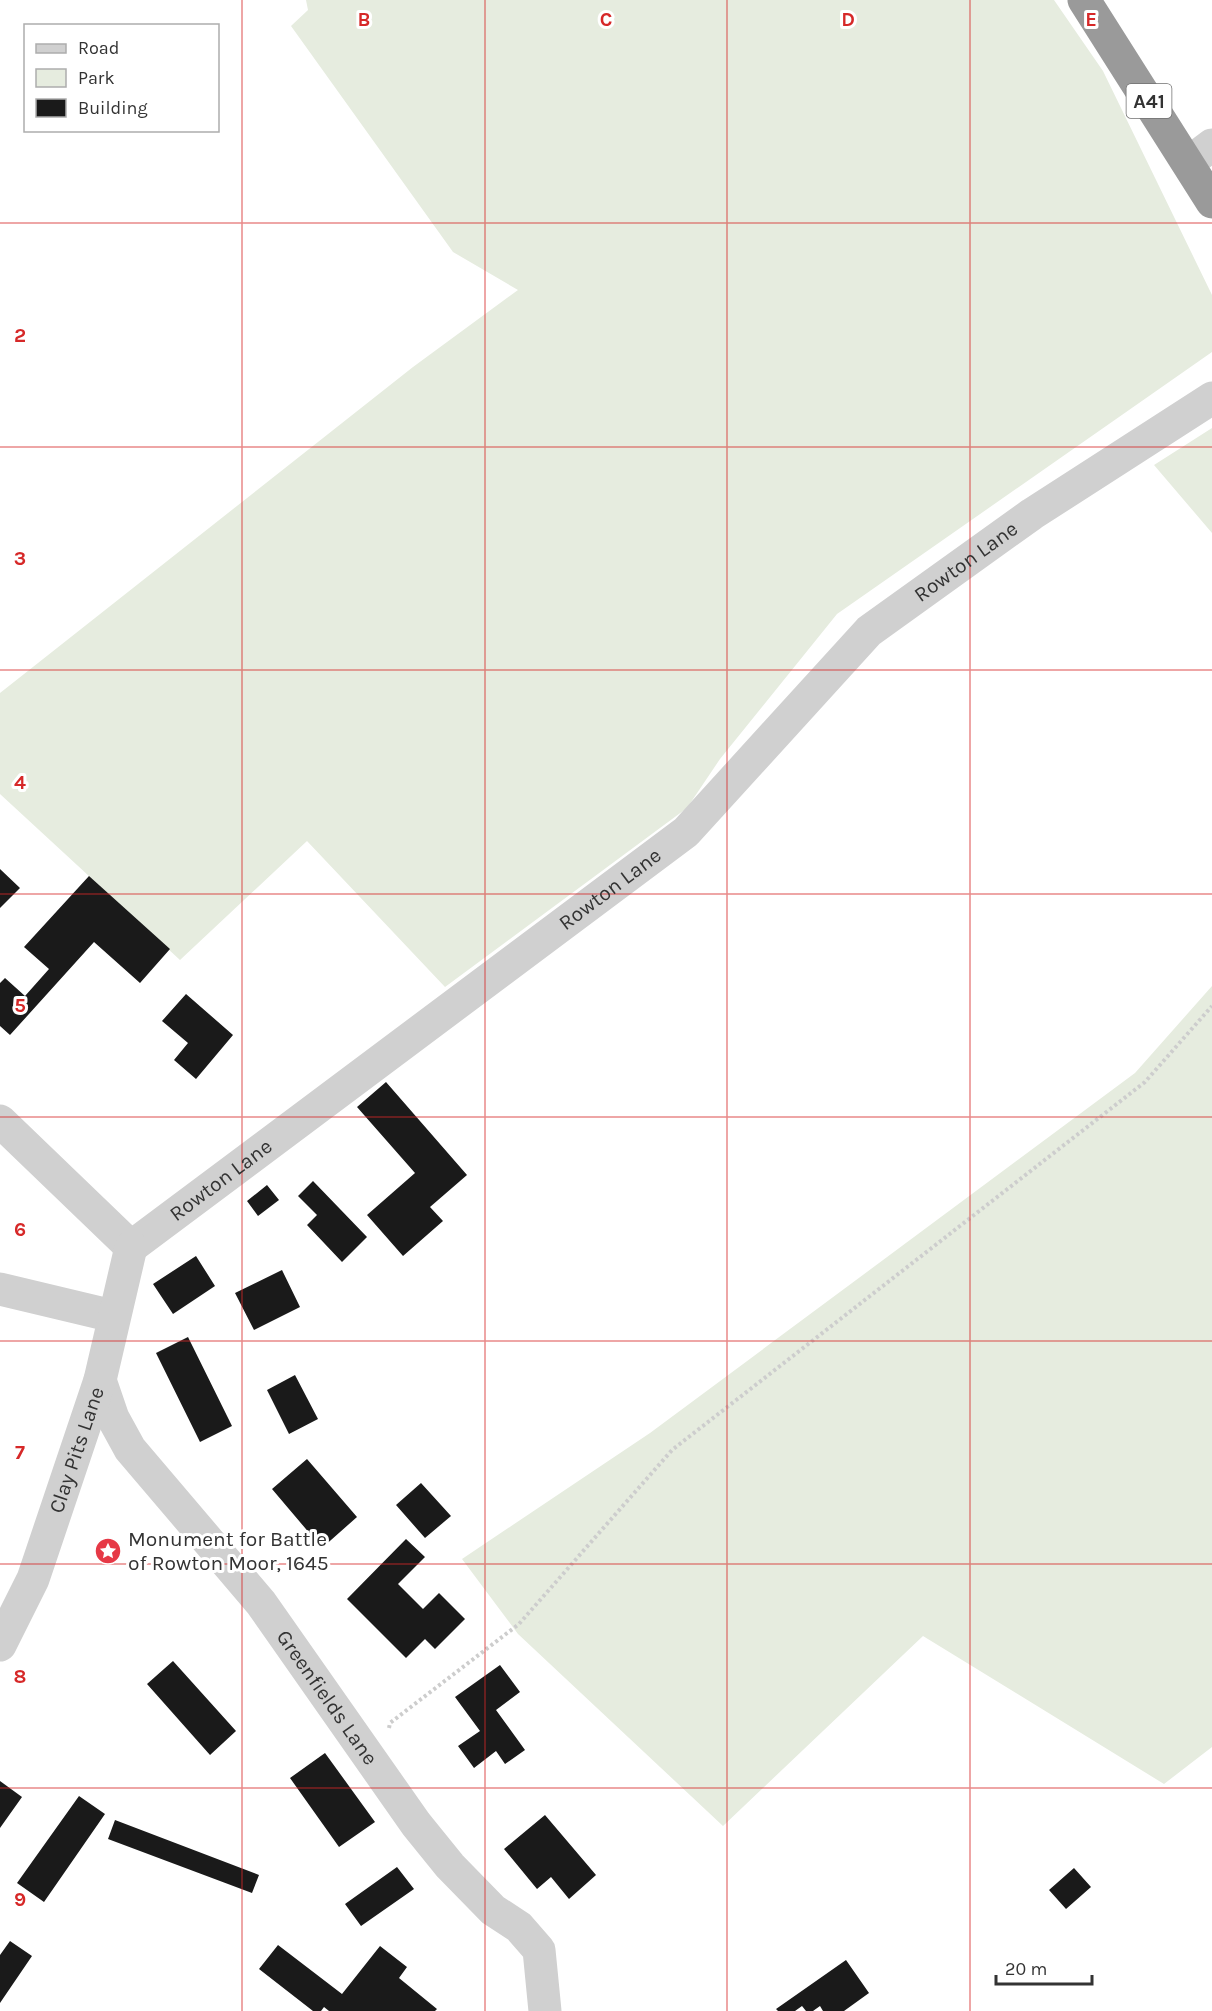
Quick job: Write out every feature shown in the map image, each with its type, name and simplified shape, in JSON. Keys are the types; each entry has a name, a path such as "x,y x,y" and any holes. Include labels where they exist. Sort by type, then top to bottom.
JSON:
{"highway":[{"name":"A41","path":"1084,0 1200,154 1212,202"}],"street":[{"name":"Rowton Lane","path":"131,1247 686,832 869,631 1032,514 1212,398"},
{"path":"0,1121 131,1247"},
{"name":"Clay Pits Lane","path":"0,1645 33,1579 100,1380 113,1316 131,1247"},
{"path":"0,1289 113,1316"},
{"name":"Greenfields Lane","path":"100,1380 113,1418 129,1449 261,1603 381,1776 450,1866 493,1910 519,1928 539,1950 545,2011"}],"path":[{"path":"381,1776 390,1722 519,1624 672,1450 1145,1082 1212,1006"}],"green space":[{"path":"306,0 1054,0 1103,71 1212,295 1212,352 837,614 720,759 687,808 445,987 307,841 180,960 0,794 0,693 413,367 518,290 453,252 291,26 308,10"},
{"path":"1212,428 1212,533 1154,465"},
{"path":"1212,986 1212,1747 1164,1784 923,1636 723,1826 518,1634 462,1559 650,1433 1135,1073"}],"building":[{"path":"0,869 20,888 0,908"},
{"path":"89,876 170,949 140,983 94,942 10,1035 0,1026 0,983 5,978 25,996 49,969 24,947"},
{"path":"186,994 233,1035 196,1079 174,1060 188,1043 162,1021"},
{"path":"386,1082 467,1175 430,1207 443,1221 403,1256 367,1215 415,1173 357,1107"},
{"path":"313,1181 367,1237 342,1262 307,1225 317,1215 298,1196"},
{"path":"267,1185 279,1200 258,1216 247,1201"},
{"path":"196,1256 215,1286 173,1314 153,1284"},
{"path":"282,1270 300,1307 254,1330 235,1293"},
{"path":"188,1337 232,1426 200,1442 156,1353"},
{"path":"295,1375 318,1419 289,1434 267,1390"},
{"path":"307,1459 357,1517 322,1548 272,1489"},
{"path":"421,1483 451,1516 425,1538 396,1505"},
{"path":"406,1539 425,1557 398,1584 423,1609 439,1593 465,1619 435,1649 425,1639 406,1658 347,1599"},
{"path":"173,1661 236,1731 210,1755 147,1684"},
{"path":"500,1665 520,1692 496,1710 525,1750 505,1764 496,1751 474,1768 458,1746 480,1731 455,1697"},
{"path":"325,1753 375,1822 339,1847 290,1778"},
{"path":"0,1781 22,1797 0,1828"},
{"path":"79,1796 105,1814 44,1902 17,1883"},
{"path":"545,1815 596,1875 569,1899 551,1877 537,1889 504,1849"},
{"path":"115,1820 259,1875 252,1893 108,1839"},
{"path":"397,1867 414,1889 361,1926 345,1904"},
{"path":"1074,1868 1091,1887 1066,1909 1049,1890"},
{"path":"10,1941 32,1956 0,2003 0,1955"},
{"path":"278,1945 342,1994 380,1946 407,1967 399,1978 437,2009 435,2011 329,2011 324,2007 321,2011 313,2011 259,1969"},
{"path":"846,1960 869,1993 844,2011 823,2011 820,2006 813,2011 806,2011 802,2006 795,2011 776,2009"}],"place":[{"name":"Monument for Battle of Rowton Moor, 1645","path":"108,1551"}]}
